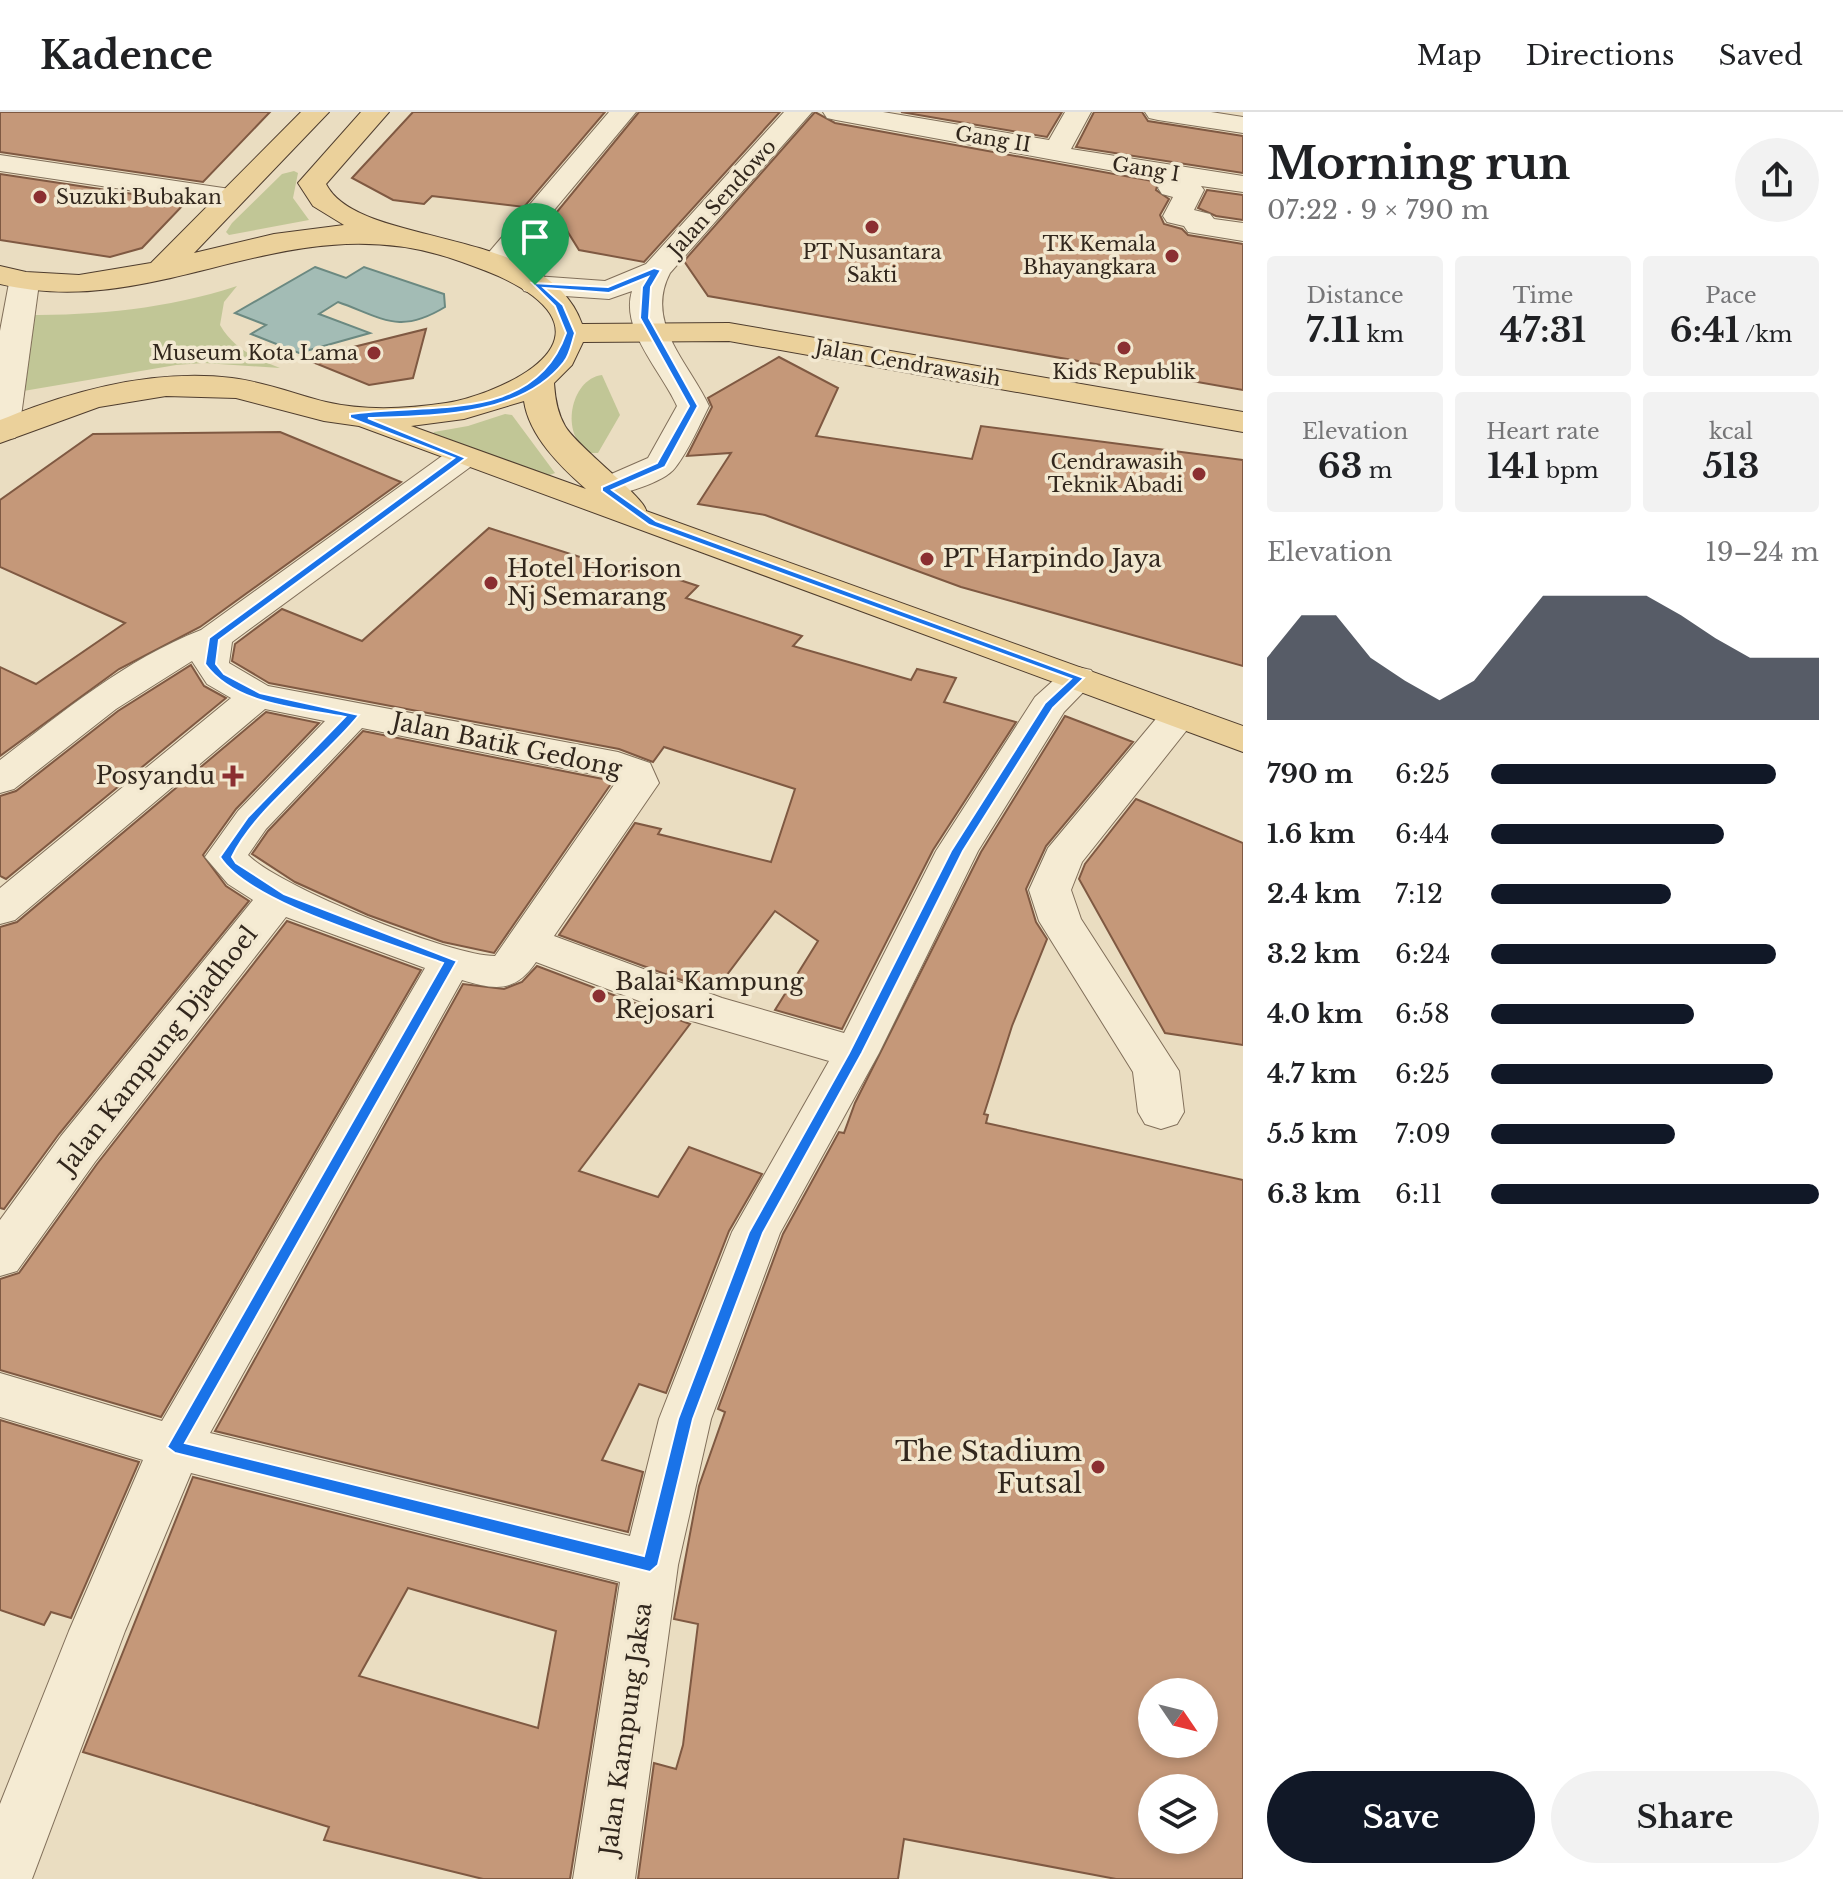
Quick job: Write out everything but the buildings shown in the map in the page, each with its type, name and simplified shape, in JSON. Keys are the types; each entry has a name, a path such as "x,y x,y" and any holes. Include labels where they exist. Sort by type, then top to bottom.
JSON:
{"main road":[{"path":"158,271 316,112"},
{"path":"376,112 312,183 316,196 330,208 389,234"},
{"path":"12,279 60,284 115,282 273,244 346,234 389,234 432,242 494,264 535,285 559,305 570,333 561,360 538,381 491,404 435,413 353,416"},
{"name":"Jalan Cendrawasih","path":"570,333 729,332 1243,422"},
{"path":"538,381 542,413 563,444 605,489 653,523"},
{"path":"2,432 35,418 139,391 184,386 236,388 353,416 461,458 653,523 1243,740"}],"street":[{"path":"494,264 623,112"},
{"name":"Jalan Sendowo","path":"650,333 644,318 646,287 657,270 799,112"},
{"name":"Gang II","path":"836,112 888,117 968,135 1068,130"},
{"path":"968,135 983,112"},
{"path":"1158,112 1243,125"},
{"path":"1068,130 1101,132"},
{"name":"Gang I","path":"1068,130 1054,154 1243,184"},
{"path":"0,163 230,197"},
{"path":"1180,174 1172,188 1190,190 1177,216 1200,220 1198,226 1243,232"},
{"path":"535,285 609,290 657,270"},
{"path":"2,432 12,279"},
{"path":"605,489 661,465 693,406 675,370 650,333"},
{"path":"0,780 81,718 184,648 214,638 461,458"},
{"name":"Jalan Batik Gedong","path":"214,638 210,664 220,676 257,696 618,765 636,772 639,783 526,942"},
{"name":"Jalan Kampung Jaksa","path":"604,1879 650,1565 685,1419 756,1232 856,1053 957,851 1049,705 1078,678"},
{"path":"0,910 257,696"},
{"path":"353,715 252,820 226,857 239,871 279,897 451,961 499,973 510,967 526,942 708,1010 856,1053"},
{"path":"1161,1112 1156,1071 1115,1013 1060,921 1050,890 1063,858 1179,716"},
{"name":"Jalan Kampung Djadhoel","path":"0,1257 78,1149 279,897"},
{"path":"1,1879 97,1631 175,1447 451,961"},
{"path":"0,1395 175,1447 650,1565"}],"green space":[{"path":"298,173 293,198 309,220 229,235 226,232 282,174"},
{"path":"237,286 224,302 220,325 239,347 280,368 204,363 176,365 0,395 7,315 123,310 180,301"},
{"path":"602,375 620,415 598,453 590,453 580,445 574,434 572,409 582,386"},
{"path":"505,414 512,415 555,473 547,476 431,438 434,432 468,426"}],"water":[{"path":"315,267 346,278 364,267 444,294 445,307 403,322 380,318 338,302 319,314 370,333 299,353 251,334 266,325 235,313"}],"place":[{"name":"Suzuki Bubakan","path":"40,197"},
{"name":"PT Nusantara Sakti","path":"872,227"},
{"name":"TK Kemala Bhayangkara","path":"1172,256"},
{"name":"Kids Republik","path":"1124,348"},
{"name":"Museum Kota Lama","path":"374,353"},
{"name":"Cendrawasih Teknik Abadi","path":"1199,474"},
{"name":"PT Harpindo Jaya","path":"927,559"},
{"name":"Hotel Horison Nj Semarang","path":"491,583"},
{"name":"Posyandu","path":"233,776"},
{"name":"Balai Kampung Rejosari","path":"599,996"},
{"name":"The Stadium Futsal","path":"1098,1467"}],"route":[{"path":"657,270 646,287 644,318 693,406 661,465 605,489 653,523 1078,678 1049,705 957,851 856,1053 756,1232 685,1419 650,1565 175,1447 451,961 279,897 231,865 226,857 252,820 353,715 257,696 220,676 210,664 214,638 461,458 353,416 435,413 491,404 538,381 561,360 570,333 559,305 535,285 579,291 609,290 630,284 657,270"}]}
